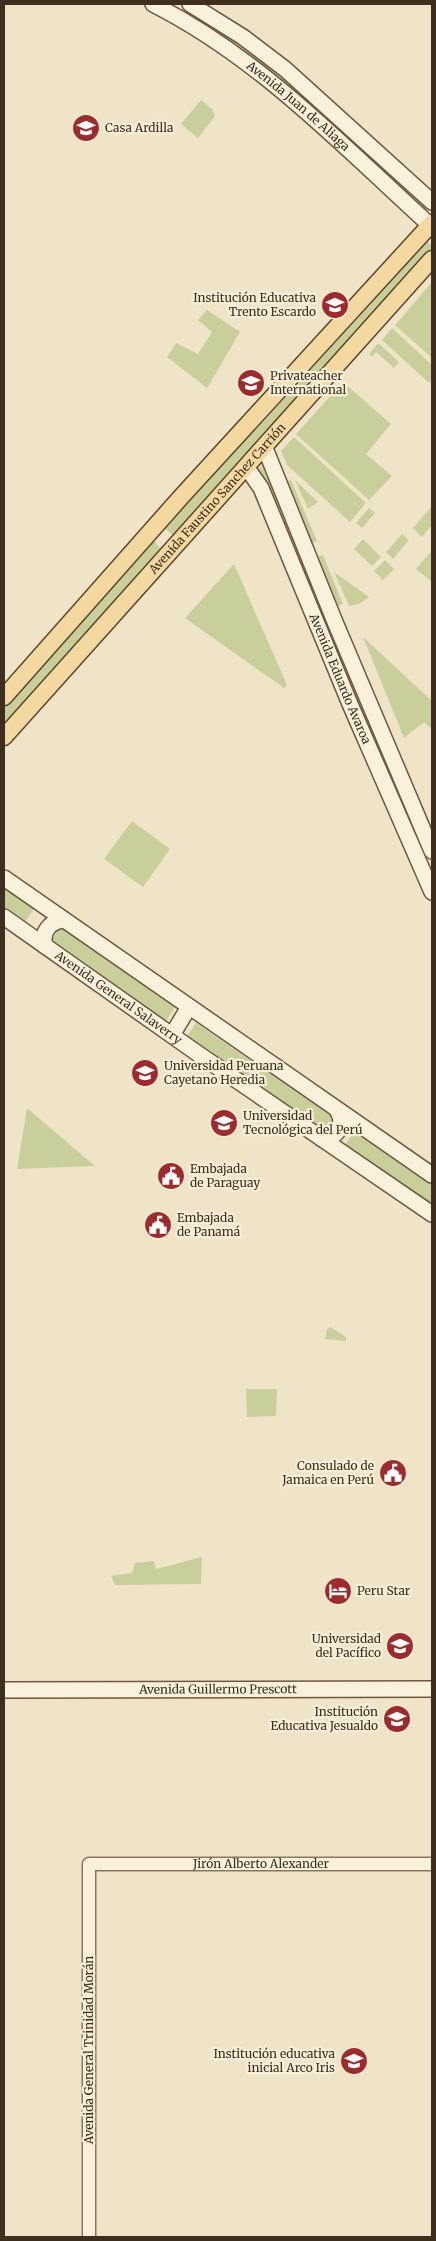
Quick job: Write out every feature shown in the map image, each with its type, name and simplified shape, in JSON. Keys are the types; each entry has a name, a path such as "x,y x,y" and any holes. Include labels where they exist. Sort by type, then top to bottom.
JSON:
{"main road":[{"name":"Avenida Juan de Aliaga","path":"153,4 204,35 263,75 431,225"},
{"name":"Avenida Juan de Aliaga","path":"190,4 243,37 285,70 432,202"},
{"path":"4,697 154,530 181,497 431,225"},
{"name":"Avenida Faustino Sanchez Carrión","path":"4,738 432,260"},
{"name":"Avenida Eduardo Avaroa","path":"265,448 432,851"},
{"name":"Avenida Eduardo Avaroa","path":"247,468 261,488 309,606 432,892"},
{"path":"154,530 175,548"},
{"path":"309,606 326,599"},
{"path":"361,727 377,720"},
{"path":"4,878 432,1175"},
{"path":"25,932 34,928 40,920 41,904"},
{"name":"Avenida General Salaverry","path":"4,917 432,1214"},
{"path":"45,946 44,937 47,929 53,923 64,920"},
{"path":"172,1035 189,1007"},
{"path":"322,1139 333,1137 340,1128 342,1120 338,1110"},
{"path":"341,1152 342,1134 351,1126 359,1124"},
{"name":"Avenida Guillermo Prescott","path":"4,1690 432,1689"}],"street":[{"name":"Jirón Alberto Alexander","path":"89,1864 432,1864"},
{"name":"Avenida General Trinidad Morán","path":"89,1864 89,2237"}],"green space":[{"path":"188,5 308,95 302,103 180,18"},
{"path":"201,100 212,109 215,116 198,138 181,124"},
{"path":"325,110 431,204 426,210 320,116"},
{"path":"423,238 432,245 432,250 177,538 165,529"},
{"path":"432,282 432,358 395,325"},
{"path":"207,310 240,332 207,388 167,357 176,343 198,354 212,332 198,320"},
{"path":"392,328 432,365 432,379 429,383 382,340"},
{"path":"378,343 399,362 394,368 376,352 372,357 369,354"},
{"path":"343,382 391,424 366,454 392,476 369,500 296,434"},
{"path":"294,437 366,503 350,522 287,465 281,451"},
{"path":"267,461 397,785 392,787 267,486 258,470"},
{"path":"291,480 317,541 308,545 283,483"},
{"path":"295,480 318,502 308,509"},
{"path":"432,506 432,525 422,537 413,528"},
{"path":"369,508 375,513 362,528 356,523"},
{"path":"402,534 409,540 393,559 386,552"},
{"path":"363,539 381,557 372,566 354,549"},
{"path":"154,541 163,551 4,732 4,708"},
{"path":"432,550 432,582 416,569"},
{"path":"323,555 343,604 336,607 314,558"},
{"path":"385,560 394,569 383,580 374,571"},
{"path":"234,564 287,685 284,688 185,618"},
{"path":"334,572 369,597 359,604 349,606"},
{"path":"363,637 432,701 432,729 424,722 404,738"},
{"path":"132,821 170,849 143,887 104,859"},
{"path":"4,884 36,906 22,926 4,914"},
{"path":"64,926 177,1003 164,1025 49,945 59,927"},
{"path":"196,1023 332,1117 334,1124 331,1132 322,1135 183,1042"},
{"path":"27,1108 95,1166 17,1169"},
{"path":"353,1134 358,1135 432,1184 432,1211 348,1154 346,1143"},
{"path":"330,1327 346,1337 346,1341 325,1339 327,1329"},
{"path":"246,1389 277,1389 276,1416 247,1417"},
{"path":"202,1557 201,1584 115,1585 111,1576 132,1573 135,1563 154,1561 156,1569"}],"place":[{"name":"Casa Ardilla","path":"86,128"},
{"name":"Institución Educativa Trento Escardo","path":"335,305"},
{"name":"Privateacher International","path":"251,383"},
{"name":"Universidad Peruana Cayetano Heredia","path":"145,1073"},
{"name":"Universidad Tecnológica del Perú","path":"224,1123"},
{"name":"Embajada de Paraguay","path":"171,1176"},
{"name":"Embajada de Panamá","path":"158,1225"},
{"name":"Consulado de Jamaica en Perú","path":"393,1473"},
{"name":"Peru Star","path":"338,1591"},
{"name":"Universidad del Pacífico","path":"400,1646"},
{"name":"Institución Educativa Jesualdo","path":"397,1719"},
{"name":"Institución educativa inicial Arco Iris","path":"354,2061"}]}
